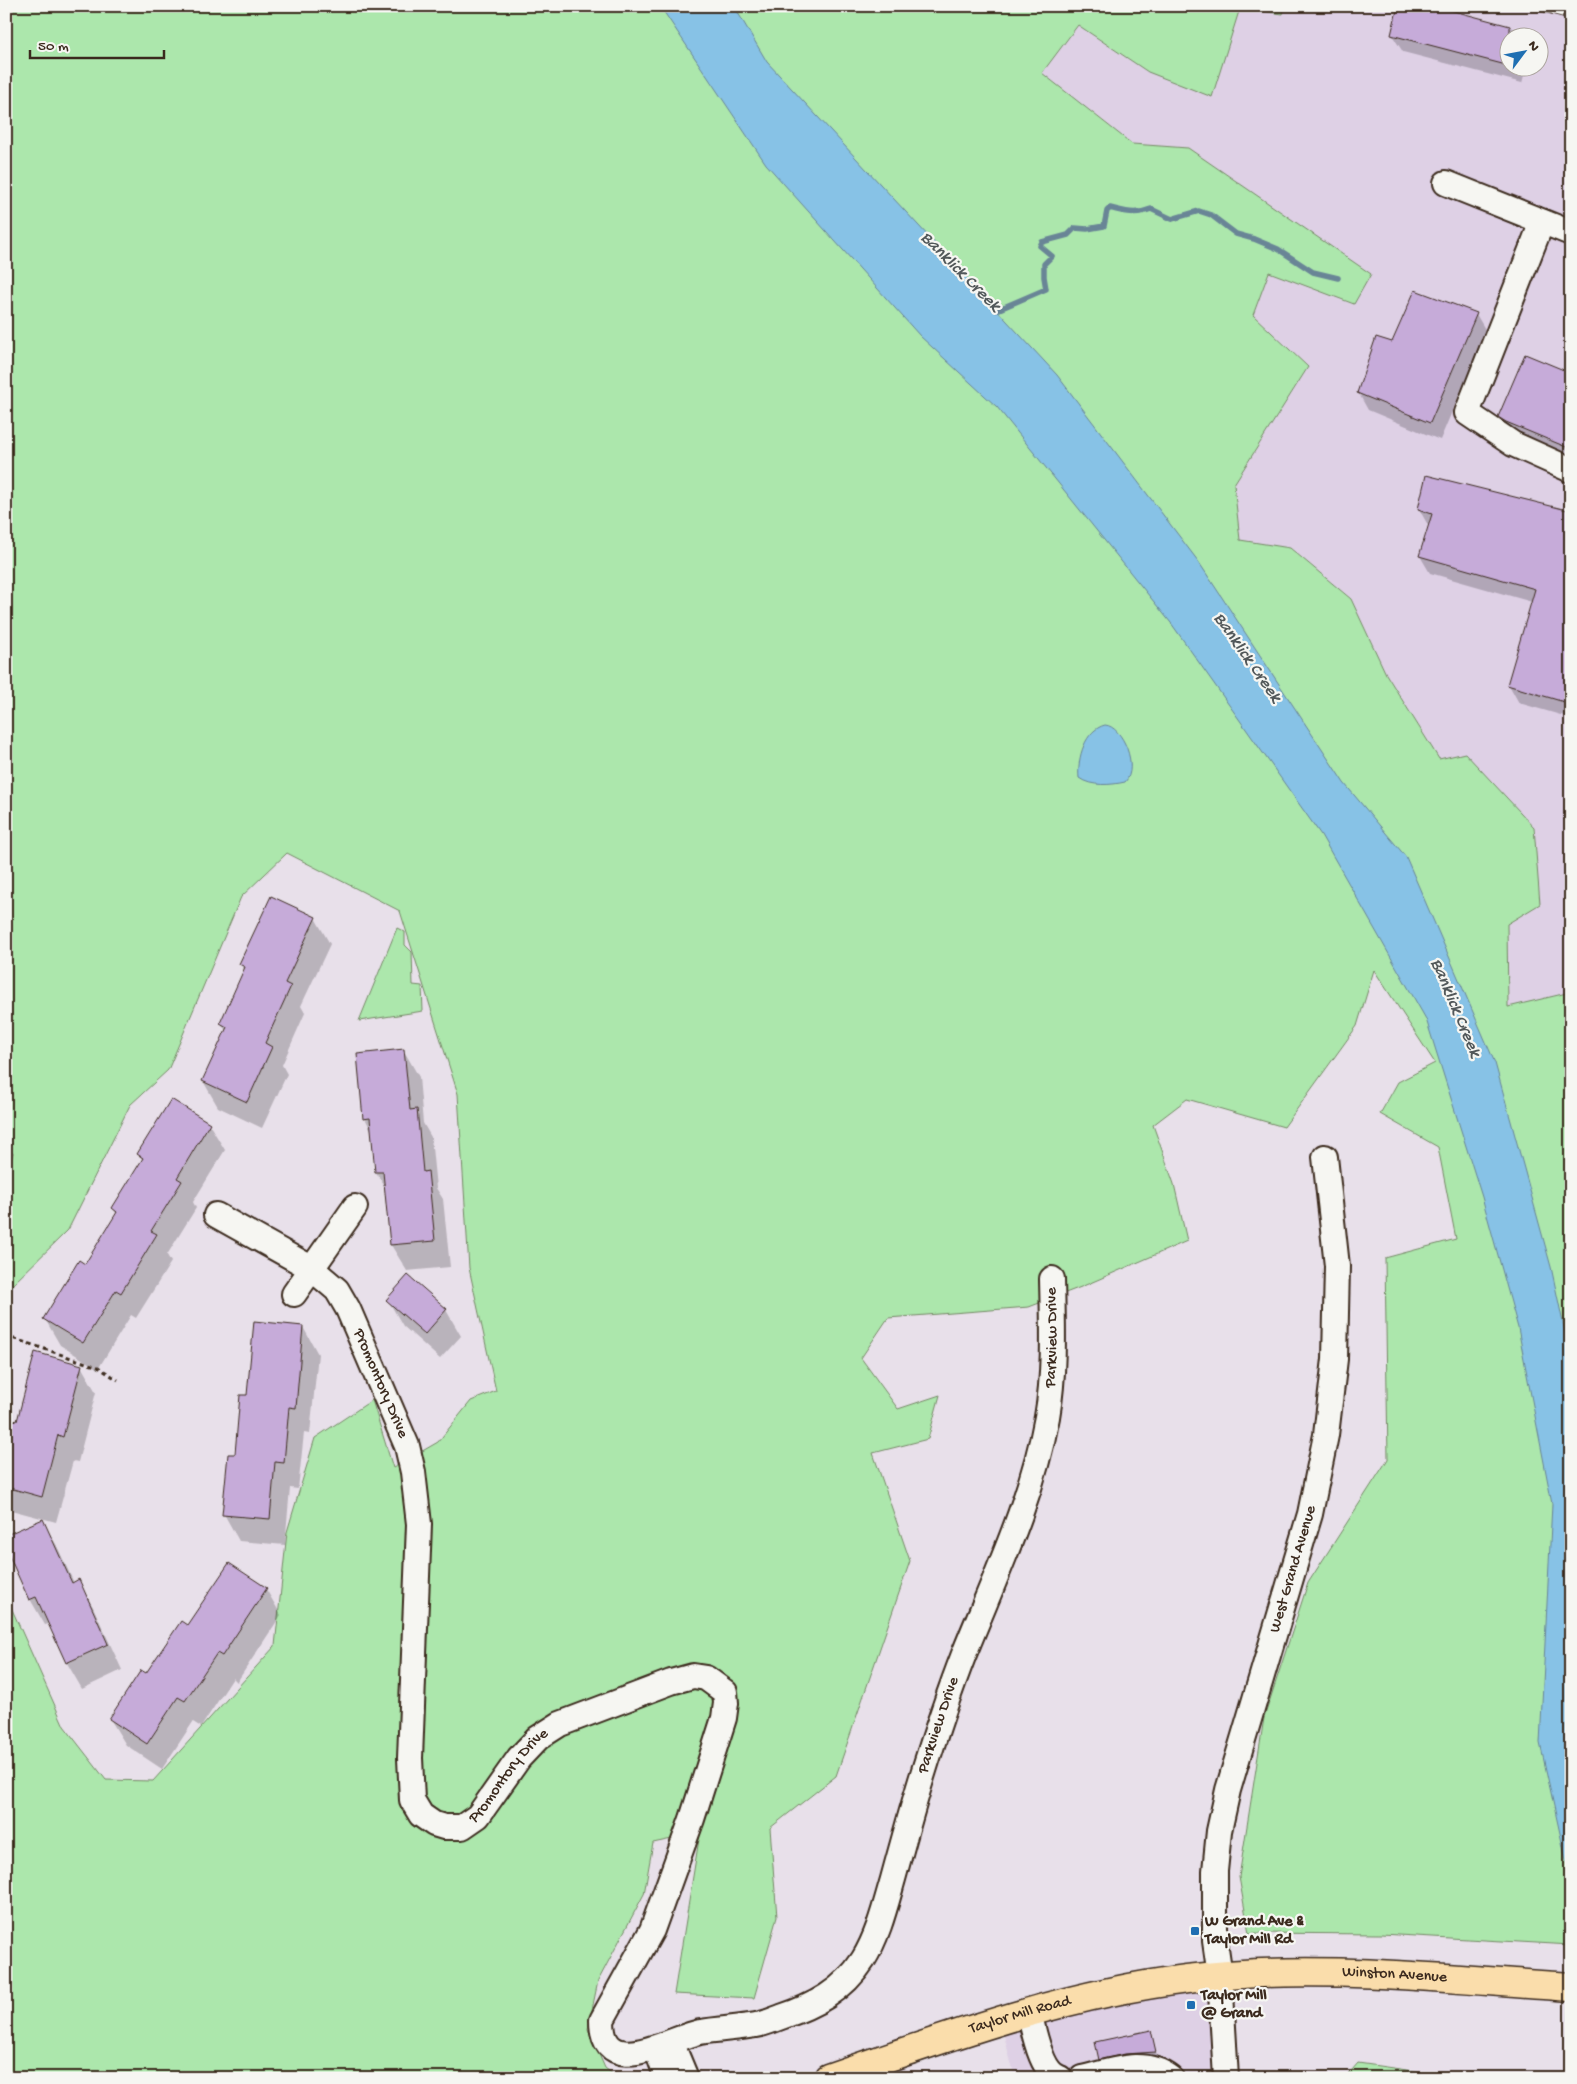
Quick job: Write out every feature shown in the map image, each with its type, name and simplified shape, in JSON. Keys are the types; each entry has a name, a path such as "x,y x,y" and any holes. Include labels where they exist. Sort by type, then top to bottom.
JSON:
{"main road":[{"name":"Winston Avenue","path":"1220,1976 1336,1972 1571,1987"},
{"name":"Taylor Mill Road","path":"828,2078 971,2029 1029,2012 1106,1992 1187,1978 1220,1976"}],"street":[{"path":"1446,183 1571,233"},
{"path":"1542,222 1467,413 1513,444 1571,470"},
{"name":"West Grand Avenue","path":"1226,2078 1220,1976 1214,1941 1215,1871 1219,1830 1228,1790 1310,1514 1326,1435 1335,1359 1337,1266 1325,1157"},
{"path":"294,1294 355,1207"},
{"name":"Promontory Drive","path":"216,1215 311,1268 337,1290 348,1309 407,1446 413,1472 419,1524 410,1758 412,1800 421,1815 434,1824 444,1827 462,1827 478,1816 520,1758 538,1738 560,1724 671,1682 693,1676 706,1678 725,1692 724,1718 692,1819 652,1930 602,2020 602,2031 606,2041 615,2049 634,2054 664,2045"},
{"name":"Parkview Drive","path":"664,2045 699,2032 759,2025 810,2007 834,1993 848,1981 864,1959 882,1920 921,1780 963,1656 998,1572 1034,1473 1047,1416 1052,1348 1052,1279"},
{"path":"1029,2012 1044,2062 1060,2078"},
{"path":"664,2045 667,2078"},
{"path":"664,2045 686,2078"},
{"path":"1082,2078 1141,2065 1165,2073 1171,2078"}],"path":[{"path":"6,1336 98,1367 118,1380"}],"shaded area":[{"path":"1285,6 1571,6 1571,992 1508,1008 1507,923 1439,759 1386,674 1351,599 1290,548 1240,540 1234,484 1308,367 1253,315 1269,272 1353,304 1188,148 1132,144 1042,73 1078,25 1148,72 1240,8 1283,14"},
{"path":"1220,1976 1226,2078 1015,2078 1000,2020"}],"green space":[{"path":"6,6 1285,6 1283,14 1240,8 1212,97 1148,72 1078,25 1042,73 1132,144 1188,148 1371,274 1354,304 1269,272 1253,315 1308,367 1234,484 1240,540 1290,548 1351,599 1386,674 1439,759 1465,753 1534,827 1540,904 1507,924 1508,1007 1571,992 1571,1945 1381,1934 1249,1933 1239,1877 1264,1718 1308,1583 1388,1459 1385,1258 1456,1239 1438,1147 1380,1114 1398,1082 1435,1063 1374,970 1357,1026 1284,1127 1187,1099 1153,1125 1174,1184 1187,1241 1081,1287 1029,1307 888,1318 861,1358 898,1409 940,1395 928,1439 873,1453 910,1561 836,1776 770,1828 777,1917 754,1998 674,1994 700,1833 653,1843 644,1894 598,1981 588,2029 605,2068 618,2078 6,2078 6,1596 64,1726 106,1780 153,1781 275,1646 287,1532 315,1438 372,1400 393,1468 438,1442 471,1401 496,1391 469,1268 458,1094 400,911 287,853 241,897 168,1070 130,1105 68,1230 6,1291 6,1177 13,1153 6,1152"},
{"path":"397,928 405,932 405,945 412,952 413,985 422,986 423,1011 359,1021"},
{"path":"1358,2063 1463,2078 1345,2078"}],"water":[{"name":"Banklick Creek","path":"660,6 734,6 767,62 1057,375 1198,561 1344,783 1406,857 1495,1063 1551,1267 1571,1360 1571,1883 1540,1743 1552,1504 1518,1328 1482,1197 1426,1019 1321,835 1171,623 997,407 920,336 766,164"},
{"path":"1105,725 1112,727 1118,732 1127,749 1130,767 1129,776 1125,782 1095,784 1079,778 1079,762 1087,739 1098,728"},
{"path":"1571,1970 1571,2069 1567,2054"}],"building":[{"path":"1398,6 1435,6 1510,26 1510,28 1500,28 1500,63 1391,35"},
{"path":"1415,290 1477,313 1430,423 1357,393 1376,337 1392,342"},
{"path":"1525,354 1571,373 1571,449 1498,417"},
{"path":"1426,475 1571,511 1571,704 1507,685 1535,589 1419,556 1432,514 1418,509"},
{"path":"271,896 316,917 285,983 291,986 265,1043 272,1047 247,1102 202,1081 227,1027 220,1023 245,967 239,964"},
{"path":"404,1049 410,1110 417,1109 423,1172 428,1171 435,1241 390,1245 383,1172 375,1172 370,1118 363,1119 357,1054"},
{"path":"171,1099 210,1123 177,1178 182,1181 151,1231 157,1234 121,1293 116,1290 83,1343 43,1319 79,1260 85,1264 117,1212 112,1208 143,1158 137,1154"},
{"path":"408,1275 447,1309 425,1334 386,1300"},
{"path":"254,1321 303,1326 296,1408 289,1407 284,1463 275,1462 270,1519 222,1515 228,1454 235,1454 240,1395 247,1395"},
{"path":"35,1352 82,1365 63,1437 58,1435 42,1497 6,1487 6,1438 11,1419 17,1421"},
{"path":"43,1519 72,1583 79,1579 108,1644 66,1663 36,1597 29,1600 6,1549 6,1535"},
{"path":"229,1563 267,1588 222,1656 217,1653 185,1701 178,1697 147,1744 109,1719 141,1670 146,1673 181,1621 187,1625"},
{"path":"1151,2030 1156,2052 1125,2054 1099,2060 1095,2042"}],"waterway":[{"name":"Banklick Creek","path":"997,310 1046,289 1044,264 1052,256 1040,246 1042,242 1068,235 1075,228 1087,229 1104,226 1107,211 1110,208 1125,212 1151,209 1172,219 1199,211 1211,215 1236,234 1278,249 1313,272 1338,278"}],"railway":[{"path":"1531,6 1571,17"}],"place":[{"name":"W Grand Ave & Taylor Mill Rd","path":"1195,1931"},
{"name":"Taylor Mill @ Grand","path":"1191,2005"}]}
